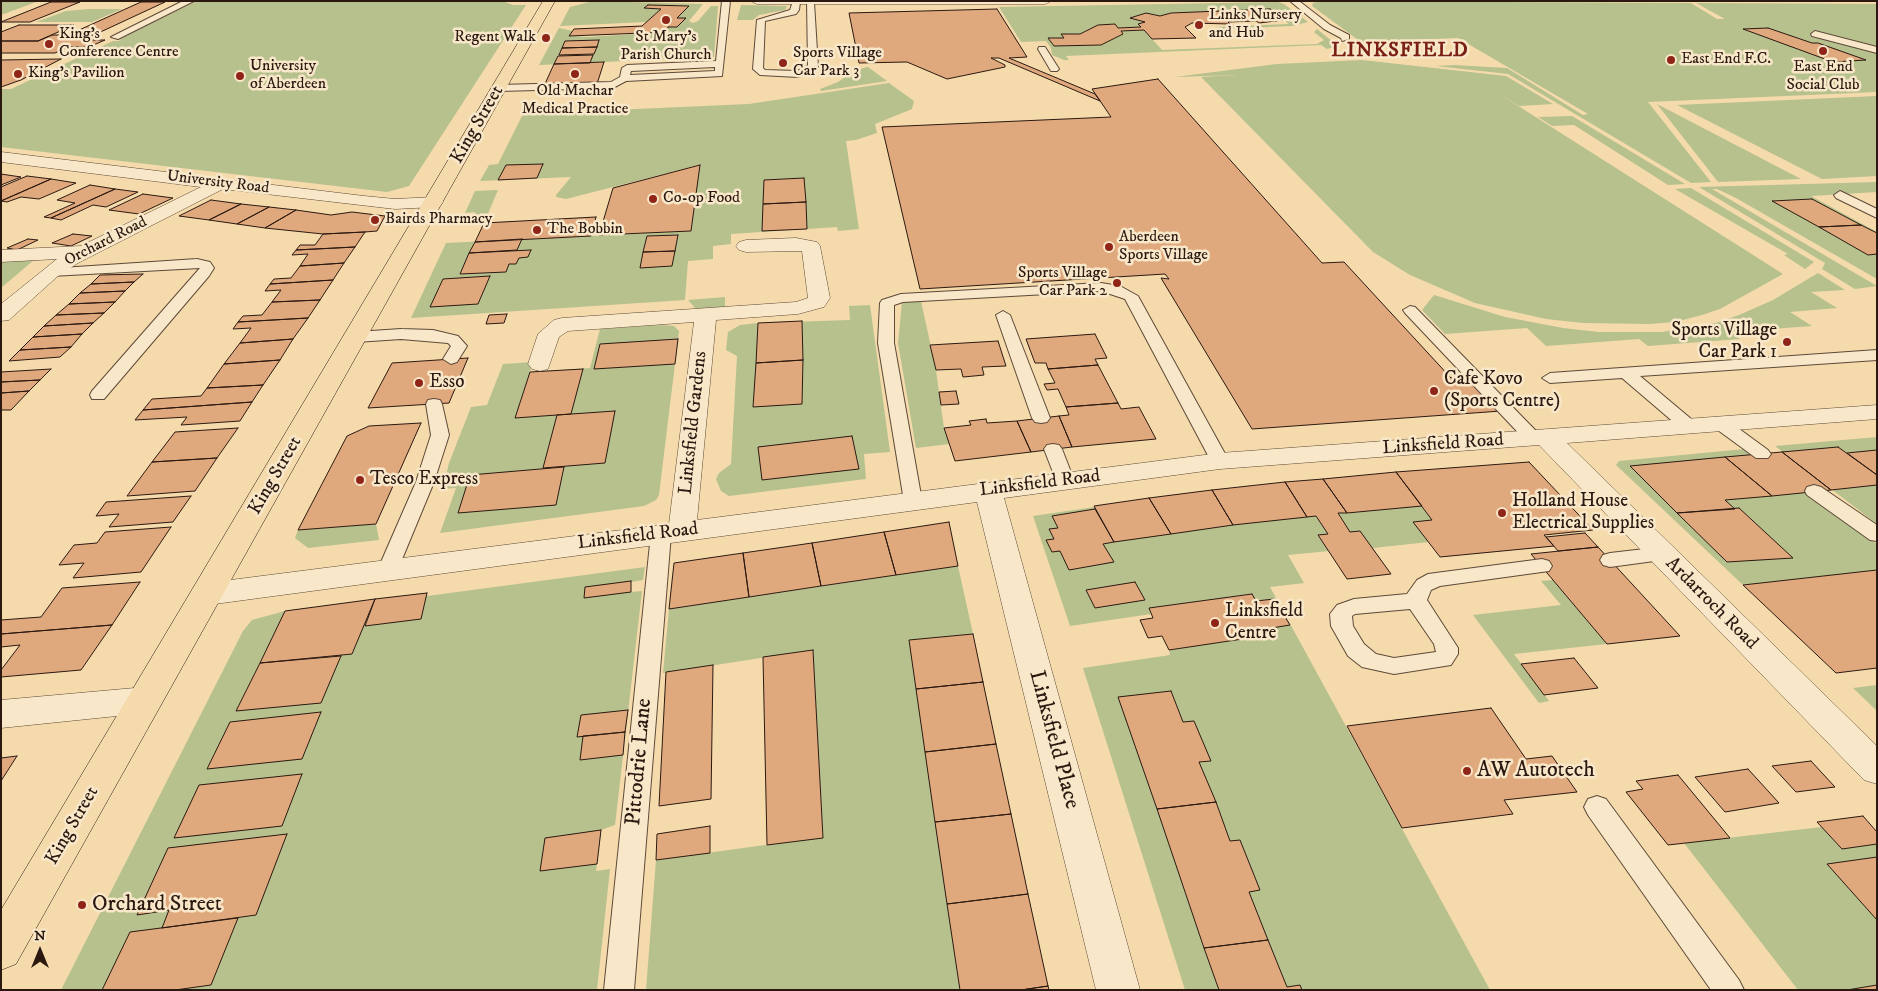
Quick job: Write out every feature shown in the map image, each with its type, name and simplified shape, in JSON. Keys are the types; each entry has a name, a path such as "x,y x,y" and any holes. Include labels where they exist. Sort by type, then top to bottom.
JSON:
{"main road":[{"name":"King Street","path":"1,950 550,1"}],"street":[{"path":"758,1 1045,1"},
{"name":"University Road","path":"1,157 382,203 434,202"},
{"name":"Orchard Road","path":"1,315 51,272 84,252 220,184"},
{"path":"540,364 549,334 562,325 798,308 816,302 819,298 810,246 796,244 746,246"},
{"path":"1,256 84,252"},
{"name":"Linksfield Gardens","path":"672,532 706,314"},
{"name":"Linksfield Road","path":"207,594 1220,461 1877,412"},
{"name":"Ardarroch Road","path":"1541,438 1662,554 1877,769"},
{"name":"Linksfield Place","path":"988,490 1118,990"},
{"path":"1,714 146,700"}],"lane":[{"path":"115,37 190,1"},
{"path":"499,88 613,85 624,78 719,74 726,1"},
{"path":"1294,1 1327,27 1325,29 1354,46"},
{"path":"796,2 793,12 760,20 758,69 763,73 798,74 812,67 810,2"},
{"path":"1815,34 1877,50"},
{"path":"1042,50 1054,69"},
{"path":"1840,195 1877,214"},
{"path":"1860,206 1877,205"},
{"path":"51,272 198,263 205,265 207,268 98,395"},
{"path":"913,501 886,343 887,303 901,298 1101,287 1115,289 1131,296 1220,461"},
{"path":"1410,310 1541,438"},
{"path":"1003,316 1041,418"},
{"path":"356,337 401,334 433,335 453,339 460,346 451,360"},
{"path":"1550,378 1877,355"},
{"path":"1626,373 1690,427"},
{"path":"388,569 425,482 440,435 440,426 435,418 434,404"},
{"path":"1721,424 1762,454"},
{"path":"1053,449 1065,480"},
{"path":"1814,491 1877,535"},
{"name":"Pittodrie Lane","path":"619,990 672,532"},
{"path":"1610,560 1662,554"},
{"path":"1416,601 1354,607 1345,610 1341,614 1342,626 1356,650 1370,661 1394,666 1443,659 1447,648 1444,641 1416,601 1418,593 1424,585 1446,576 1542,566"},
{"path":"1597,807 1729,990"}],"green space":[{"path":"1,1 39,1 1,15"},
{"name":"University of Aberdeen","path":"197,1 502,1 513,5 526,5 409,186 387,192 1,147 1,89 11,89 113,41 122,40 118,39"},
{"path":"593,1 703,4 689,21 693,23 698,21 711,6 718,6 714,57 539,65 559,28 573,31 570,36 587,37 667,32 668,27 677,27 685,19 677,18 689,6 648,5 645,8 661,9 646,22 560,26 570,7"},
{"path":"1321,1 1691,3 1717,19 1725,19 1696,3 1877,4 1877,92 1648,102 1711,182 1691,183 1508,74 1436,66 1454,65 1507,68 1583,115 1588,114 1458,38 1361,42 1312,6 1313,3"},
{"path":"1278,2 1284,4 1308,22 1292,26 1223,29 1216,27 1289,24 1269,9 1171,13 1160,16 1131,18 1145,22 1139,24 1141,27 1118,28 1115,24 1098,25 1080,34 1062,34 1064,38 1049,38 1054,46 1101,45 1123,34 1121,31 1144,30 1162,50 1317,44 1324,40 1314,32 1317,29 1338,46 1327,49 1321,45 1066,56 1069,60 1064,60 1052,55 1051,48 1046,41 1021,42 999,7"},
{"path":"741,5 787,6 785,10 759,15 753,20 737,20"},
{"path":"122,9 92,22 36,22 66,11"},
{"path":"1362,60 1506,76 1553,104 1519,106 1493,90 1783,274 1720,309 1675,322 1649,324 1583,323 1546,319 1475,303 1410,275 1373,252 1201,77 1238,75 1175,77 1277,64"},
{"path":"868,67 887,81 821,91 820,89 838,82 855,70"},
{"path":"889,83 914,101 912,109 875,124 877,133 856,140 846,141 859,229 838,231 837,227 731,234 731,244 713,246 713,259 688,261 685,300 411,318 446,243 691,231 699,165 566,199 556,197 556,195 571,177 480,181 489,165 498,164 523,114 749,104"},
{"path":"1877,96 1877,176 1822,179 1677,105"},
{"path":"1657,104 1801,179 1718,182"},
{"path":"1572,116 1685,184 1668,185 1574,125 1552,126 1538,117"},
{"path":"1877,182 1877,192 1811,196 1877,232 1877,279 1736,198 1717,189 1712,189 1877,286 1855,289 1822,269 1825,263 1699,187"},
{"path":"1691,188 1814,262 1805,269 1784,255 1788,254 1675,189"},
{"path":"498,190 487,216 474,217 475,212 465,213 475,191"},
{"path":"34,260 1,288 1,262"},
{"path":"1818,273 1845,290 1811,292 1837,308 1790,312 1812,326 1731,332 1740,339 1648,346 1639,339 1546,346 1527,328 1445,334 1422,310 1434,295 1505,317 1563,328 1599,332 1662,332 1716,323 1739,315 1773,300"},
{"path":"725,297 725,308 696,309 688,300"},
{"path":"921,301 936,370 944,428 950,444 916,448 898,343 902,302"},
{"path":"870,305 890,452 864,454 866,479 729,496 721,491 716,479 719,473 731,464 737,356 726,350 728,332 740,325 758,323 850,320 849,306"},
{"path":"661,325 674,326 679,331 659,495 656,500 644,506 440,533 456,488 443,489 449,463 471,407 487,405 503,364 533,362 530,372 590,368 600,329"},
{"path":"1877,437 1877,524 1775,446"},
{"path":"1745,449 1877,544 1877,570 1743,585 1616,465 1619,461"},
{"path":"1396,472 1432,520 1414,522 1429,542 1373,548 1390,574 1347,579 1329,551 1288,555 1304,583 1270,587 1490,990 1185,990 1083,668 1170,655 1169,650 1276,634 1251,594 1149,608 1151,614 1070,626 1033,516 1212,490"},
{"path":"376,524 379,540 308,548 295,538 298,530"},
{"path":"958,566 973,634 909,640 960,990 646,990 656,860 823,837 813,650 663,673 669,609"},
{"path":"645,567 643,580 631,582 631,592 642,591 615,825 601,830 596,871 610,869 597,990 61,990 243,631 252,620 285,611 427,593 427,596"},
{"path":"1553,580 1607,644 1514,654 1549,701 1539,703 1473,615 1561,605 1541,581"},
{"path":"1877,685 1877,711 1853,688"},
{"path":"1822,827 1842,849 1877,844 1877,990 1798,990 1684,843"}],"building":[{"path":"51,2 80,2 30,22 1,22"},
{"path":"141,2 165,2 94,35 68,35"},
{"name":"St Mary's Parish Church","path":"648,5 689,6 677,18 686,18 677,27 668,27 667,32 569,36 574,29 642,26 661,9 644,8"},
{"path":"997,9 1027,57 1009,58 1095,94 1100,101 999,58 991,58 1005,65 1005,67 947,79 907,62 859,63 849,13"},
{"path":"1270,9 1284,20 1259,23 1256,21 1228,22 1230,24 1192,23 1185,27 1196,38 1152,39 1144,30 1121,31 1123,34 1101,45 1054,46 1048,38 1064,38 1061,34 1080,34 1098,25 1115,24 1118,28 1141,27 1138,24 1145,22 1130,18 1146,13 1160,16 1171,13"},
{"path":"19,25 74,25 38,41 1,41 1,32"},
{"name":"East End Social Club","path":"1768,28 1866,60 1833,62 1743,29"},
{"name":"King's Conference Centre","path":"52,35 94,35 84,40 105,40 89,47 68,47 55,53 1,53 1,41 38,41"},
{"path":"599,40 597,47 562,48 565,41"},
{"path":"597,47 594,54 559,55 562,48"},
{"path":"593,55 590,63 554,64 558,56"},
{"name":"King's Pavilion","path":"61,59 21,80 1,87 1,60"},
{"name":"Old Machar Medical Practice","path":"604,62 597,84 544,86 554,64"},
{"name":"Aberdeen Sports Village","path":"1158,79 1322,263 1344,262 1451,378 1469,377 1501,411 1252,429 1161,278 1169,279 1165,274 920,289 882,127 1111,117 1092,89"},
{"path":"543,164 537,178 498,180 506,165"},
{"name":"Co-op Food","path":"700,165 691,231 599,235 613,188"},
{"path":"1,174 21,177 1,185"},
{"path":"27,176 51,179 1,201 1,187"},
{"path":"804,178 806,202 763,204 764,180"},
{"path":"51,179 76,183 39,199 21,197 7,202 1,201"},
{"path":"90,185 115,189 51,218 44,217 75,203 57,200"},
{"path":"115,189 138,192 106,207 93,205 61,220 51,218"},
{"path":"143,194 173,198 139,214 109,210"},
{"path":"1812,199 1861,225 1819,227 1772,201"},
{"path":"211,200 241,204 209,220 179,216"},
{"path":"806,202 807,229 762,231 763,204"},
{"path":"241,204 269,207 237,224 209,220"},
{"path":"269,207 296,210 265,228 237,224"},
{"path":"296,210 331,215 352,212 385,216 377,231 323,234 265,228"},
{"name":"The Bobbin","path":"596,217 591,236 475,242 484,223"},
{"path":"1861,225 1877,233 1877,254 1868,255 1819,227"},
{"path":"365,232 355,247 296,250 300,245 315,245 323,234"},
{"path":"73,234 92,236 71,246 52,243"},
{"path":"678,235 675,251 643,252 647,236"},
{"path":"28,239 38,240 17,250 7,248"},
{"path":"522,239 517,250 469,253 475,242"},
{"path":"355,247 344,263 300,266 308,254 292,255 296,250"},
{"path":"531,250 528,257 519,258 516,264 509,264 506,272 460,274 469,253"},
{"path":"675,251 672,266 640,268 643,252"},
{"path":"344,263 333,280 270,284 274,279 291,278 300,266"},
{"path":"143,274 134,282 91,284 100,275"},
{"path":"490,276 478,304 430,307 443,279"},
{"path":"333,280 320,300 272,302 281,290 265,291 270,284"},
{"path":"134,282 125,291 80,293 91,284"},
{"path":"125,291 115,302 69,304 80,293"},
{"path":"320,300 308,318 238,322 243,316 262,315 272,302"},
{"path":"115,302 104,313 56,315 69,304"},
{"path":"104,313 93,323 44,326 56,315"},
{"path":"507,314 504,323 486,324 489,315"},
{"path":"308,318 293,339 240,343 251,328 233,329 238,322"},
{"path":"802,321 803,360 756,363 758,323"},
{"path":"93,323 82,334 33,337 44,326"},
{"path":"82,334 71,347 20,350 33,337"},
{"path":"1095,334 1107,358 1095,359 1098,365 1048,369 1046,363 1035,363 1026,339"},
{"path":"293,339 280,360 224,364 240,343"},
{"path":"678,339 675,364 594,369 600,344"},
{"path":"998,341 1006,366 982,367 984,375 963,377 961,369 936,370 930,345"},
{"path":"71,347 60,357 9,361 20,350"},
{"name":"Esso","path":"468,358 449,403 368,408 392,363"},
{"path":"280,360 263,385 207,388 224,364"},
{"path":"803,360 802,404 753,407 756,363"},
{"path":"1098,365 1118,403 1066,407 1058,389 1047,390 1044,384 1055,383 1048,369"},
{"path":"51,369 40,380 1,382 1,372"},
{"path":"583,369 571,414 515,418 530,372"},
{"path":"40,380 29,391 1,393 1,382"},
{"path":"263,385 252,402 143,410 152,399 201,396 207,388"},
{"path":"29,391 11,410 1,410 1,393"},
{"path":"956,391 959,404 941,405 939,392"},
{"path":"252,402 240,421 181,425 187,417 135,420 143,410"},
{"path":"1118,403 1121,409 1139,407 1156,439 1072,447 1059,416 1069,415 1066,407"},
{"path":"615,411 605,463 543,468 557,415"},
{"path":"1059,416 1072,447 1031,452 1017,421"},
{"path":"986,419 987,423 1017,421 1031,452 955,461 944,428 971,425 969,421"},
{"name":"Tesco Express","path":"421,423 376,524 298,530 347,436 369,426"},
{"path":"238,428 217,458 152,462 175,432"},
{"path":"852,436 859,469 762,480 758,447"},
{"path":"1838,447 1877,475 1877,485 1831,490 1782,452"},
{"path":"1877,450 1877,475 1847,453"},
{"path":"1782,452 1831,490 1772,496 1725,457"},
{"path":"1725,457 1772,496 1725,500 1735,509 1677,513 1630,466"},
{"path":"217,458 195,491 127,496 152,462"},
{"name":"Holland House Electrical Supplies","path":"1529,462 1593,530 1544,535 1554,546 1440,557 1413,522 1432,520 1396,472"},
{"path":"564,467 556,505 458,513 470,475"},
{"path":"1396,472 1422,506 1347,513 1323,479"},
{"path":"1323,479 1347,513 1338,513 1350,532 1360,531 1391,574 1347,579 1318,535 1328,534 1316,516 1307,517 1285,482"},
{"path":"1285,482 1307,517 1233,525 1212,490"},
{"path":"1212,490 1233,525 1171,534 1149,498"},
{"path":"191,496 173,522 109,527 119,514 96,516 106,502"},
{"path":"1149,498 1171,534 1114,542 1094,506"},
{"path":"1739,508 1793,558 1727,562 1677,513"},
{"path":"1095,509 1114,542 1103,544 1114,562 1069,570 1060,551 1052,552 1046,540 1054,539 1049,529 1058,528 1052,516"},
{"path":"949,522 958,566 896,575 884,532"},
{"path":"171,527 141,572 73,578 84,563 59,565 74,545 97,543 105,532"},
{"path":"884,532 896,575 821,586 812,543"},
{"path":"1585,533 1598,547 1558,551 1546,537"},
{"path":"812,543 821,586 749,597 743,553"},
{"path":"1598,547 1680,636 1607,644 1531,554"},
{"path":"743,553 749,597 669,609 674,563"},
{"path":"1877,570 1877,668 1836,673 1743,585"},
{"path":"631,581 631,592 584,598 585,587"},
{"path":"140,582 112,625 1,634 1,620 41,617 62,588"},
{"path":"1135,582 1145,600 1095,608 1086,590"},
{"path":"427,593 421,619 365,626 375,599"},
{"name":"Linksfield Centre","path":"1252,594 1256,601 1274,599 1290,625 1272,628 1276,634 1169,650 1162,636 1148,638 1140,620 1153,618 1149,608"},
{"path":"375,599 352,654 260,663 285,611"},
{"path":"112,625 81,670 1,677 1,670 20,645 1,647 1,634"},
{"path":"973,634 983,682 916,689 909,640"},
{"path":"813,650 823,838 767,845 763,657"},
{"path":"341,656 321,703 236,711 260,663"},
{"path":"1574,658 1598,688 1544,695 1521,664"},
{"path":"713,665 711,799 659,806 666,672"},
{"path":"983,682 996,744 925,752 916,689"},
{"path":"1171,691 1183,722 1194,721 1211,761 1199,762 1216,802 1157,809 1118,697"},
{"name":"AW Autotech","path":"1491,708 1526,759 1552,756 1577,792 1504,800 1513,814 1402,828 1347,726"},
{"path":"628,710 625,732 577,737 581,715"},
{"path":"321,712 302,759 207,769 230,722"},
{"path":"625,732 623,755 580,760 583,736"},
{"path":"996,744 1011,814 935,822 925,752"},
{"path":"17,756 1,781 1,758"},
{"path":"1811,761 1835,787 1796,792 1772,766"},
{"path":"1748,769 1779,803 1725,812 1695,777"},
{"path":"302,774 282,826 174,838 199,785"},
{"path":"1678,775 1730,838 1668,845 1626,792 1643,789 1636,781"},
{"path":"1216,802 1230,841 1240,840 1260,890 1249,892 1268,940 1204,948 1157,809"},
{"path":"1011,814 1028,894 947,904 935,822"},
{"path":"1863,816 1877,832 1877,844 1842,849 1817,822"},
{"path":"710,826 710,853 656,860 657,834"},
{"path":"601,830 597,864 540,871 545,838"},
{"path":"287,834 256,915 162,928 169,910 137,915 168,848"},
{"path":"1877,857 1877,920 1827,864"},
{"path":"1028,894 1048,986 1021,990 960,990 947,904"},
{"path":"238,918 211,985 175,990 102,990 130,932"},
{"path":"1268,940 1287,987 1300,985 1302,990 1219,990 1204,948"},
{"path":"1877,985 1877,990 1847,990"},
{"path":"1048,986 1049,990 1021,990"}],"place":[{"name":"St Mary's Parish Church","path":"666,20"},
{"name":"Links Nursery and Hub","path":"1199,25"},
{"name":"Regent Walk","path":"546,38"},
{"name":"King's Conference Centre","path":"49,44"},
{"name":"East End Social Club","path":"1823,51"},
{"name":"East End F.C.","path":"1671,60"},
{"name":"Sports Village Car Park 3","path":"783,63"},
{"name":"King's Pavilion","path":"18,74"},
{"name":"Old Machar Medical Practice","path":"575,74"},
{"name":"University of Aberdeen","path":"240,76"},
{"name":"Co-op Food","path":"653,199"},
{"name":"Bairds Pharmacy","path":"375,220"},
{"name":"The Bobbin","path":"537,230"},
{"name":"Aberdeen Sports Village","path":"1109,247"},
{"name":"Sports Village Car Park 2","path":"1117,283"},
{"name":"Sports Village Car Park 1","path":"1787,342"},
{"name":"Esso","path":"419,383"},
{"name":"Cafe Kovo (Sports Centre)","path":"1434,391"},
{"name":"Tesco Express","path":"360,480"},
{"name":"Holland House Electrical Supplies","path":"1502,513"},
{"name":"Linksfield Centre","path":"1215,623"},
{"name":"AW Autotech","path":"1467,771"},
{"name":"Orchard Street","path":"82,905"}],"district":[{"name":"LINKSFIELD","path":"1400,52"}]}
